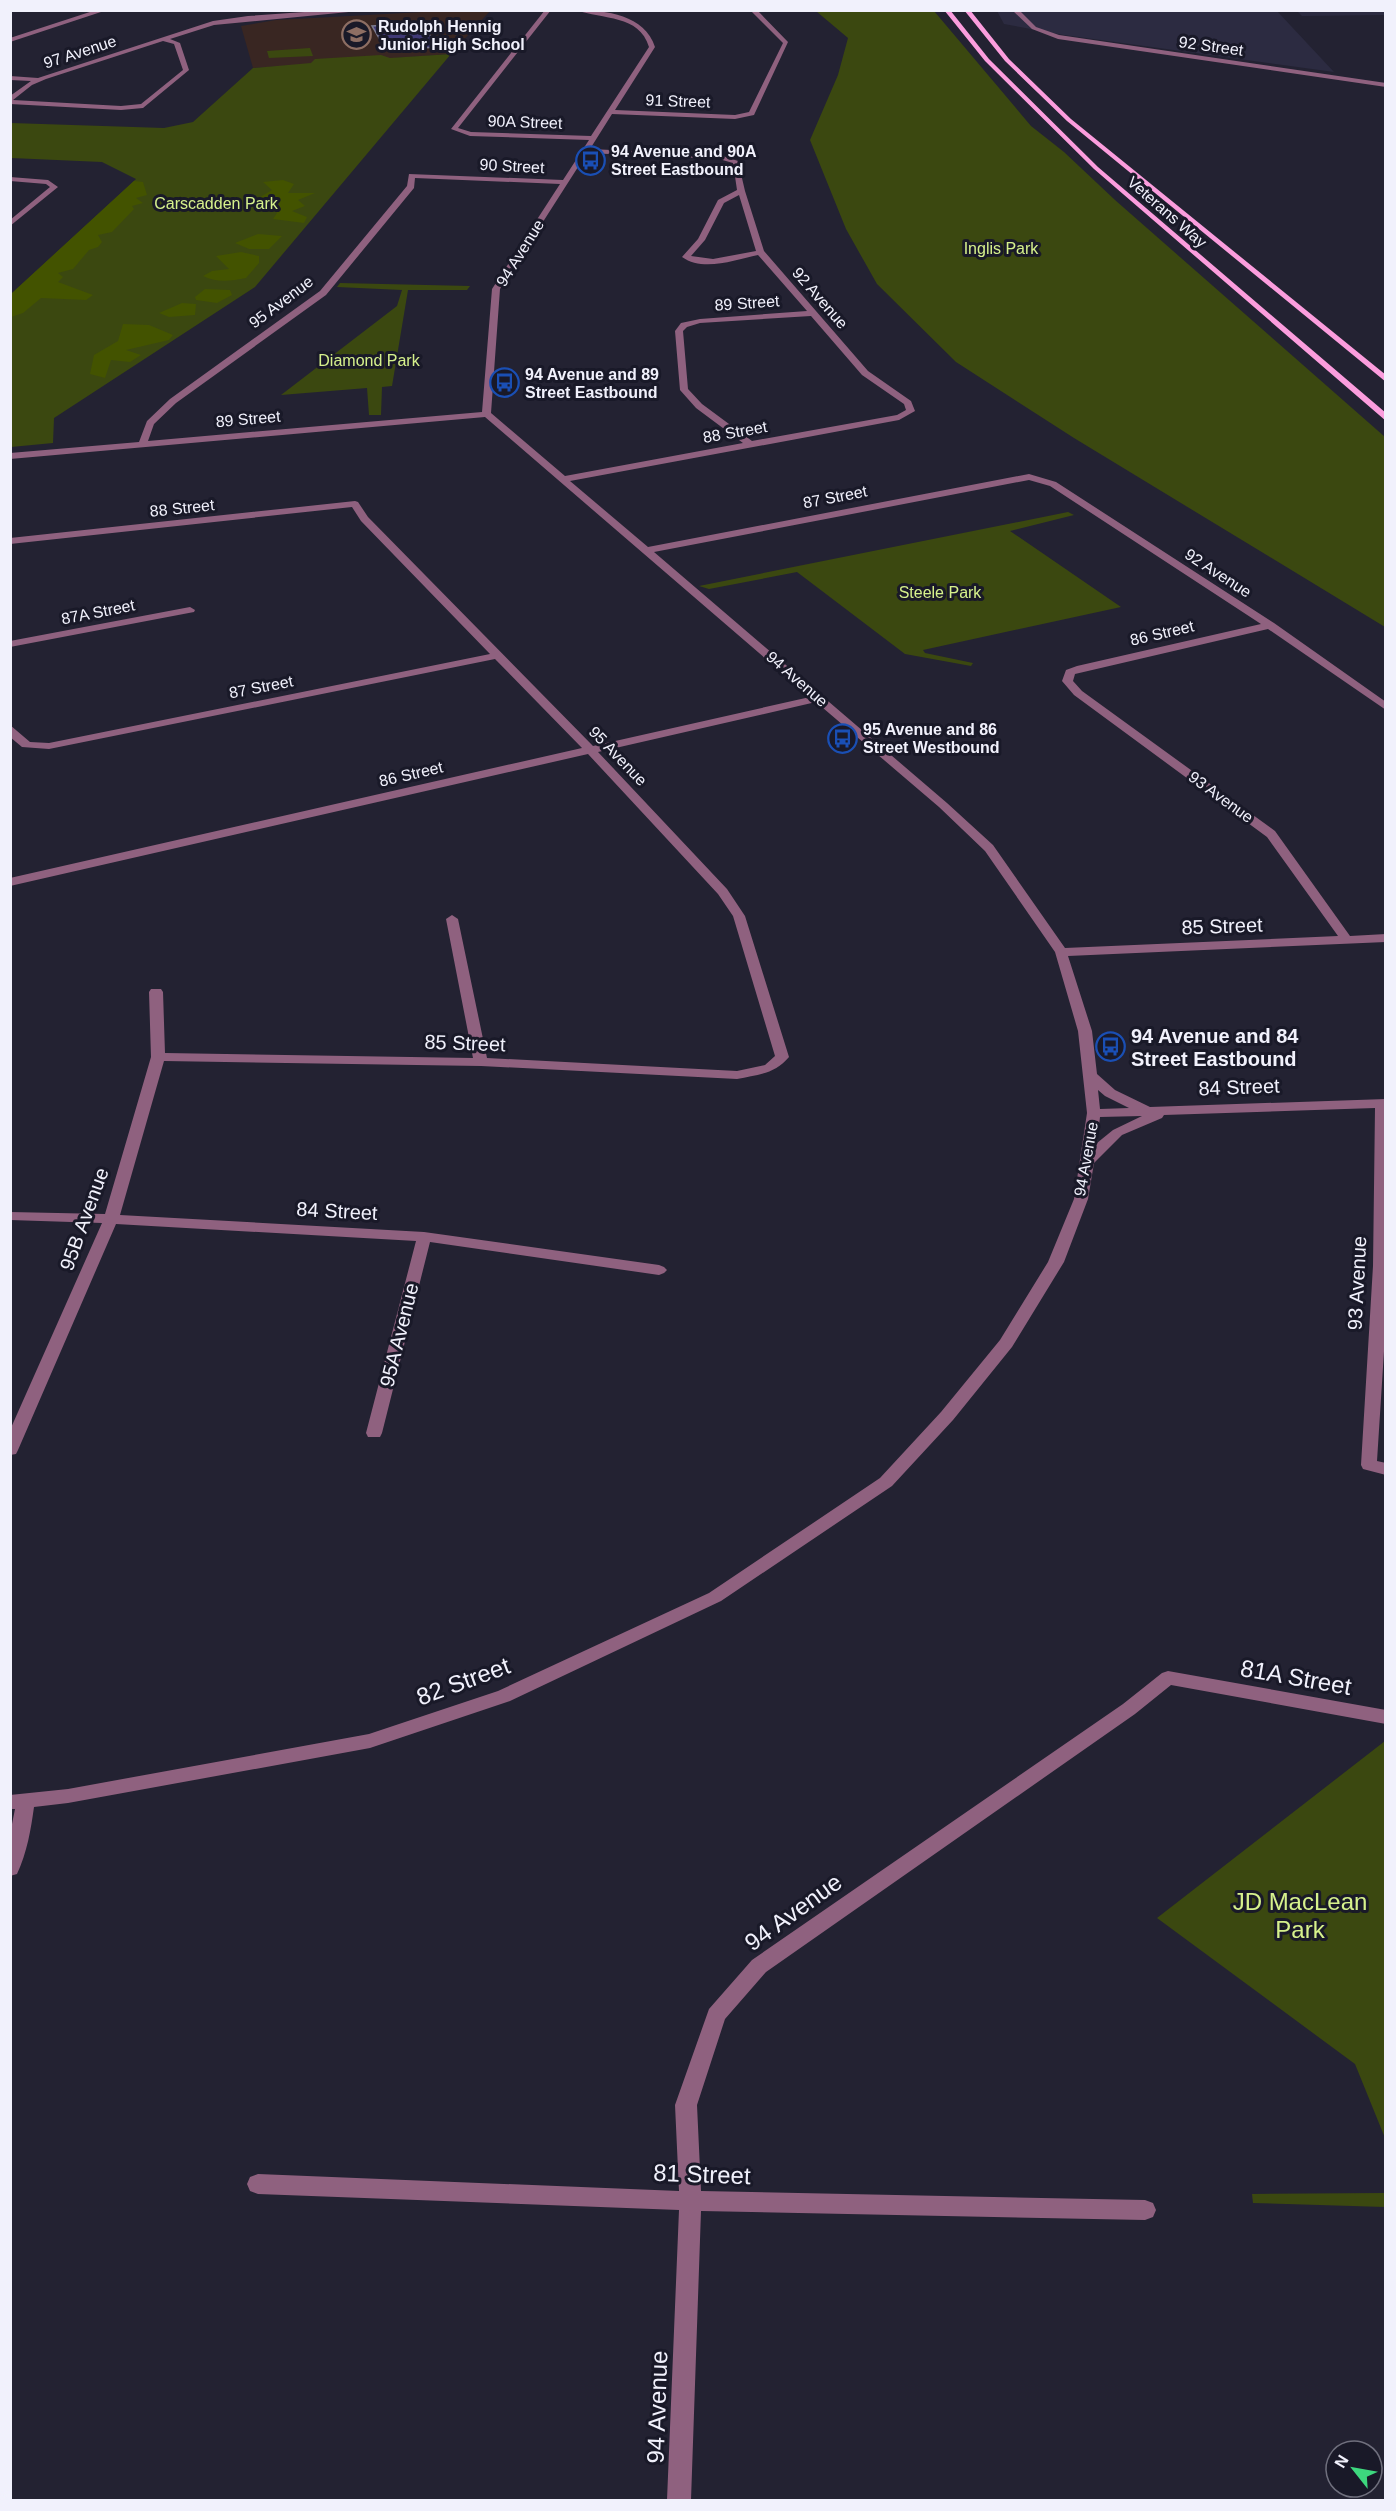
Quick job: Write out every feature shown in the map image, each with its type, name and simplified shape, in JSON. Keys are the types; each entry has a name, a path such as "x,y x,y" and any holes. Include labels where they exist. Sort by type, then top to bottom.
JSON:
{"main road":[{"name":"Veterans Way","path":"946,10 995,68 1096,168 1386,418"},
{"name":"Veterans Way","path":"967,10 1007,60 1069,120 1386,380"}],"street":[{"path":"10,40 104,10"},
{"path":"162,39 222,21 285,13 366,10"},
{"name":"90A Street","path":"548,10 454,128 457,132 592,138"},
{"name":"94 Avenue","path":"579,10 631,21 638,25 652,43 651,50 496,289 486,405 488,414 944,805 989,848 1060,952 1085,1031 1094,1113 1081,1199 1056,1262 1006,1343 947,1416 886,1482"},
{"name":"91 Street","path":"609,112 746,116 754,112 786,43 753,10"},
{"name":"92 Street","path":"1015,10 1034,28 1058,37 1386,85"},
{"path":"10,100 121,108 142,106 186,69 177,43 162,39"},
{"name":"97 Avenue","path":"10,100 38,80 162,39"},
{"path":"10,78 38,80"},
{"name":"90A Street","path":"584,151 730,159 737,164 741,191"},
{"name":"95 Avenue","path":"143,443 150,423 173,400 324,292 411,186 412,176 420,174 458,177"},
{"name":"90 Street","path":"458,177 564,182"},
{"path":"10,179 48,182 54,187 10,224"},
{"path":"741,191 721,202 701,240 687,257 693,260 711,261 760,252"},
{"name":"92 Avenue","path":"741,191 760,252 866,373 908,402 911,411"},
{"name":"89 Street","path":"750,444 699,406 684,390 679,331 684,325 700,321 813,313"},
{"name":"88 Street","path":"564,478 899,417 911,411"},
{"name":"89 Street","path":"10,456 488,414"},
{"name":"92 Avenue","path":"1029,477 1053,484 1270,625 1386,706"},
{"name":"87 Street","path":"648,550 1029,477"},
{"name":"95 Avenue","path":"355,504 364,519 590,750 723,892 739,916 782,1057 770,1068"},
{"name":"88 Street","path":"10,541 355,504"},
{"name":"87A Street","path":"10,644 190,610"},
{"name":"86 Street","path":"1068,681 1070,672 1081,668 1270,625"},
{"name":"87 Street","path":"10,728 20,742 32,746 57,744 497,656"},
{"name":"93 Avenue","path":"1068,681 1078,693 1271,834 1347,940"},
{"name":"86 Street","path":"10,882 819,698"},
{"path":"452,919 481,1062"},
{"name":"85 Street","path":"1060,952 1386,938"},
{"name":"95B Avenue","path":"10,1450 111,1219 158,1057 156,992"},
{"name":"85 Street","path":"158,1057 481,1062 737,1075 770,1068"},
{"path":"1090,1075 1110,1093 1149,1111"},
{"name":"93 Avenue","path":"1377,1467 1383,1267 1384,1103"},
{"name":"84 Street","path":"1094,1113 1384,1103"},
{"path":"1087,1162 1111,1135 1171,1110"},
{"name":"84 Street","path":"10,1216 111,1219 424,1237 659,1270"},
{"name":"95A Avenue","path":"374,1433 424,1237"},
{"name":"82 Street","path":"18,1803 370,1741 504,1696 715,1597 886,1482"},
{"name":"94 Avenue","path":"679,2500 690,2201 686,2105 716,2015 759,1966 1129,1709 1168,1678 1198,1683"},
{"name":"81A Street","path":"1198,1683 1386,1717"},
{"path":"10,1868 20,1835 18,1803"},
{"name":"81 Street","path":"258,2184 690,2201 1145,2210"}],"shaded area":[{"name":"Rudolph Hennig Junior High School","path":"441,11 490,11 451,54 253,68 241,26 276,20"},
{"path":"997,11 1277,11 1334,72 1064,35 1004,24"},
{"path":"1297,11 1385,11 1385,15 1302,16"}],"green space":[{"name":"Inglis Park","path":"816,11 934,11 1031,126 1064,152 1115,200 1385,437 1385,627 1074,438 956,362 877,284 846,229 810,140 838,75 848,38"},
{"path":"310,48 313,56 269,58 267,51"},
{"name":"Carscadden Park","path":"451,54 255,287 54,418 53,443 11,447 11,294 136,179 102,162 11,158 11,123 164,128 193,122 253,68 311,63 315,59"},
{"path":"283,180 294,184 288,193 315,193 298,200 305,206 292,211 307,217 304,223 273,219 277,213 275,207 257,199 272,190 263,182"},
{"path":"134,181 143,182 147,195 136,198 143,203 132,206 134,209 112,232 98,235 102,242 98,247 89,250 73,269 58,273 63,277 58,282 93,295 86,300 41,298 23,313 11,317 11,294"},
{"path":"258,234 282,236 269,249 249,249 235,243"},
{"path":"241,252 259,256 259,263 246,278 224,281 203,276 212,271 229,269 216,256"},
{"name":"Diamond Park","path":"340,283 470,286 467,290 408,290 392,386 382,387 381,415 369,415 367,388 281,395 397,306 402,290 337,287"},
{"path":"205,289 230,290 232,295 217,303 196,300 195,297"},
{"path":"182,303 196,304 195,315 169,317 159,313"},
{"path":"123,324 149,325 173,335 169,340 126,350 141,355 130,362 111,360 105,378 90,374 94,355 118,341"},
{"name":"Steele Park","path":"1068,512 1074,515 1010,531 1121,607 923,650 925,653 973,663 971,666 905,654 797,572 709,589 699,586"},
{"name":"JD MacLean Park","path":"1385,1741 1385,2138 1355,2064 1157,1918"},
{"path":"1385,2193 1385,2207 1253,2203 1252,2194"}],"building":[{"path":"422,23 438,47 386,50 372,26"}],"place":[{"name":"Rudolph Hennig Junior High School","path":"357,35"},
{"name":"94 Avenue and 90A Street Eastbound","path":"590,160"},
{"name":"94 Avenue and 89 Street Eastbound","path":"504,383"},
{"name":"95 Avenue and 86 Street Westbound","path":"842,738"},
{"name":"94 Avenue and 84 Street Eastbound","path":"1110,1047"}]}
